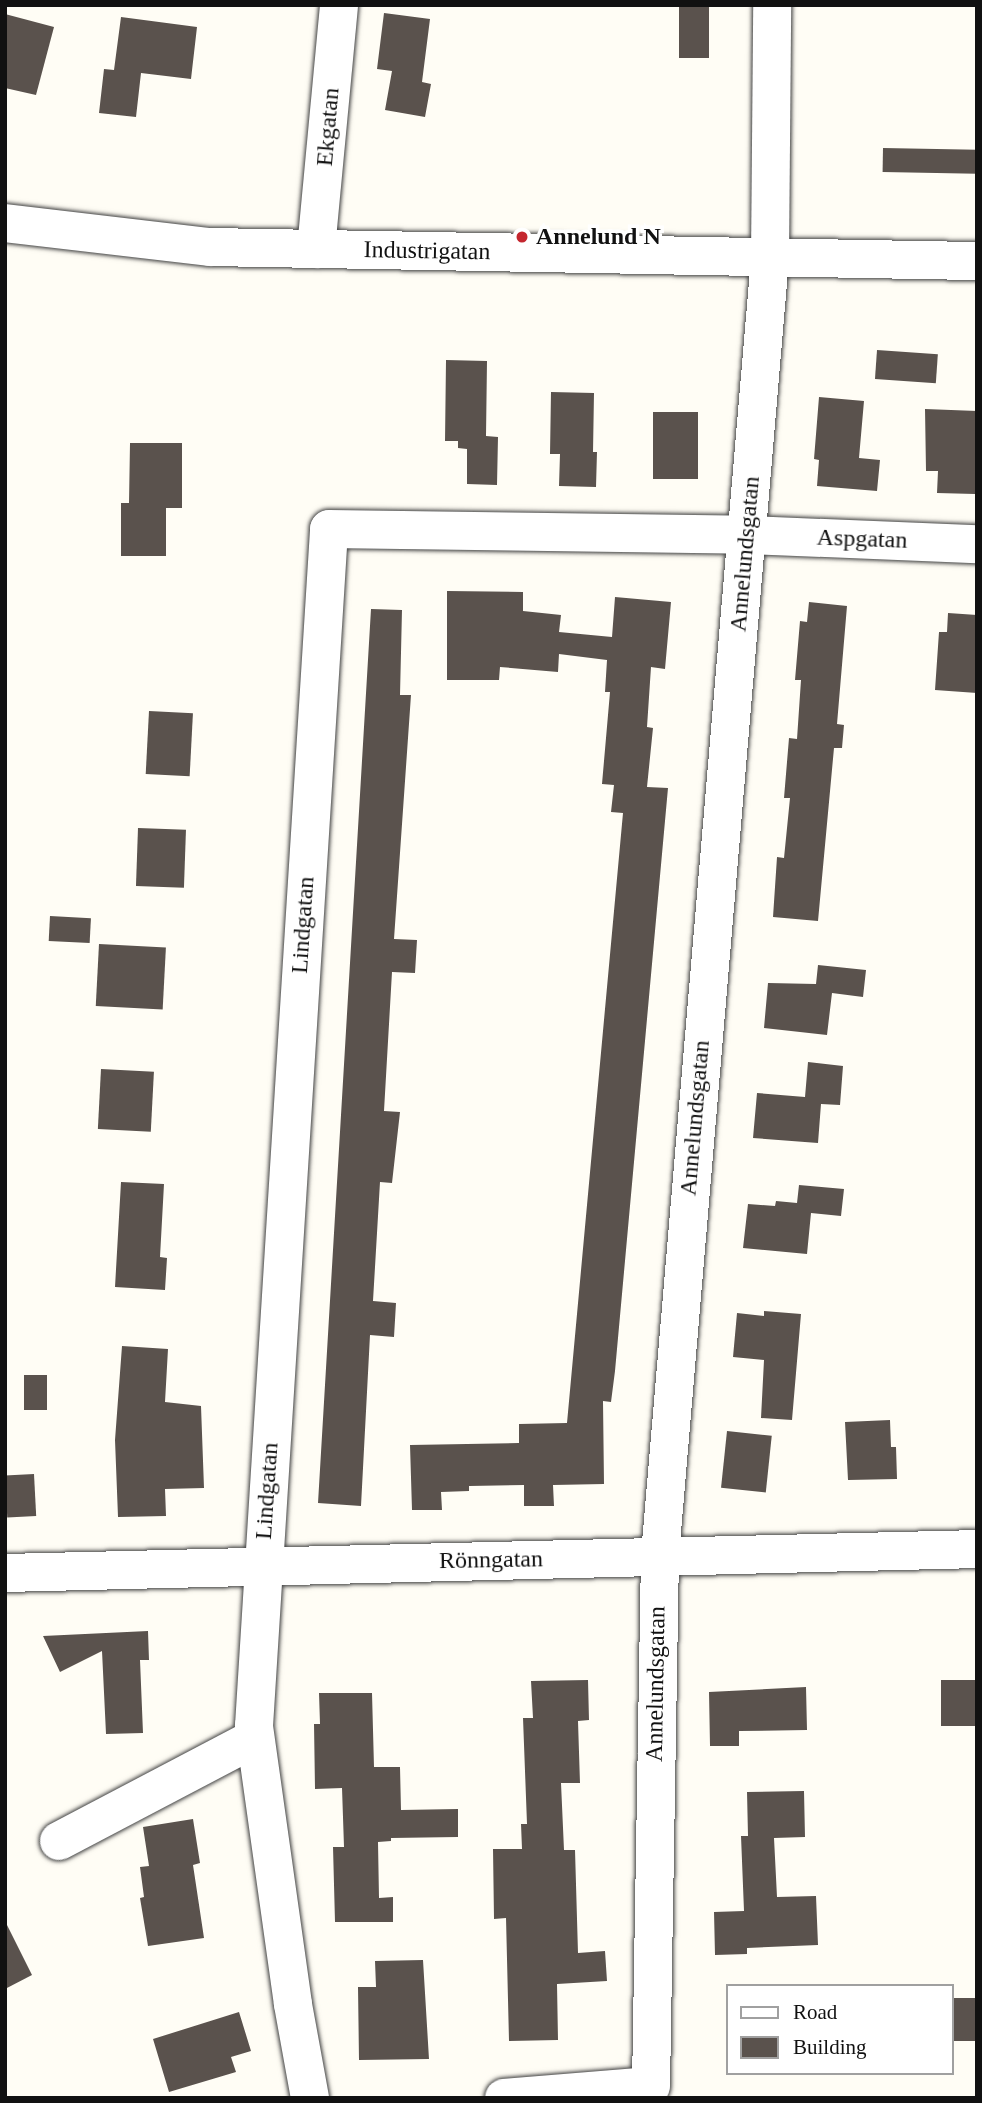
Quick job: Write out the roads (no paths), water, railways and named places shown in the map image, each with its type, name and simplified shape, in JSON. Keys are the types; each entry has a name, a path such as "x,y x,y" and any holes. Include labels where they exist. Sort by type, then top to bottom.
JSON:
{"street":[{"name":"Ekgatan","path":"316,249 339,5"},
{"name":"Annelundsgatan","path":"504,2098 651,2086 660,1555 770,258 772,5"},
{"name":"Industrigatan","path":"5,223 210,247 977,261"},
{"name":"Lindgatan","path":"310,2098 293,2004 256,1738 263,1565 329,529 748,535"},
{"name":"Aspgatan","path":"748,535 977,544"},
{"name":"Rönngatan","path":"5,1573 977,1549"},
{"path":"59,1841 256,1738"}],"place":[{"name":"Annelund N","path":"522,237"}]}
